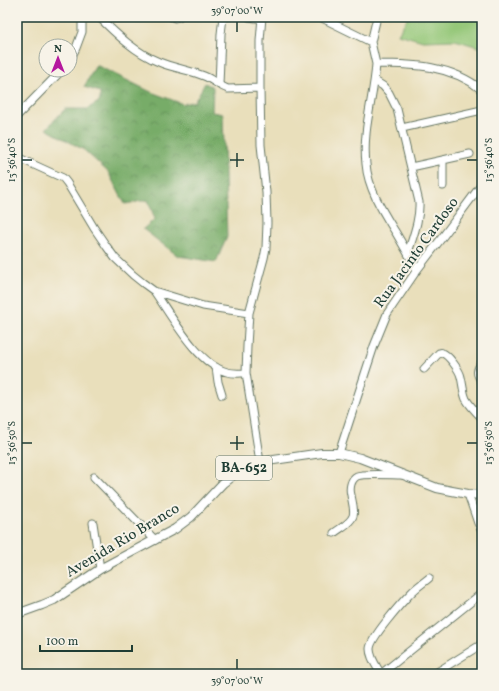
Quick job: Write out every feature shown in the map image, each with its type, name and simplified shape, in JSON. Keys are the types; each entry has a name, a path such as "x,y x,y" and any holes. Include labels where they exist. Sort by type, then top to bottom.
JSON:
{"main road":[{"name":"Avenida Rio Branco","path":"17,614 54,600 100,569 175,529 191,517 223,483 247,466 260,462 322,453 339,453 360,458 437,488 452,492 482,495"}],"street":[{"path":"78,43 82,32 82,17"},
{"path":"100,17 128,43 148,57 167,65 202,75 224,88 260,88"},
{"path":"172,17 179,17"},
{"path":"219,85 223,17"},
{"path":"249,17 262,18 260,53 261,145 266,192 267,222 264,258 250,314 246,373 260,462"},
{"path":"320,17 371,42"},
{"path":"377,17 371,42 376,64 366,142 367,174 379,204 417,270"},
{"path":"376,64 443,69 468,79 482,90"},
{"path":"17,116 54,78"},
{"path":"375,81 383,86 397,109 419,202 420,210 408,253"},
{"path":"402,128 482,110"},
{"path":"411,167 470,154"},
{"path":"17,157 62,178 67,183 94,228 115,258 133,275 154,291 188,341 201,356 216,367 228,372 246,373"},
{"path":"443,160 443,186"},
{"name":"Rua Jacinto Cardoso","path":"339,453 374,346 392,306 417,270 482,184"},
{"path":"154,291 212,308 250,314"},
{"path":"424,368 441,352 449,358 459,372 462,388 466,398 482,418"},
{"path":"482,362 478,369 478,376 482,382"},
{"path":"216,367 222,395"},
{"path":"334,533 349,522 353,515 354,509 350,487 356,477 363,475 405,475"},
{"path":"94,477 155,540"},
{"path":"468,494 482,532"},
{"path":"93,523 100,569"},
{"path":"429,578 412,592 396,610 371,644 370,652 381,674 482,593"},
{"path":"434,674 482,644"}],"green space":[{"path":"408,17 479,17 482,19 482,48 455,40 423,41 398,34"},
{"path":"96,65 151,92 183,104 195,101 205,83 213,87 212,112 223,114 227,237 216,262 178,256 143,229 155,219 148,200 125,204 108,172 84,150 46,129 65,109 87,109 100,101 100,92 84,87"}]}
